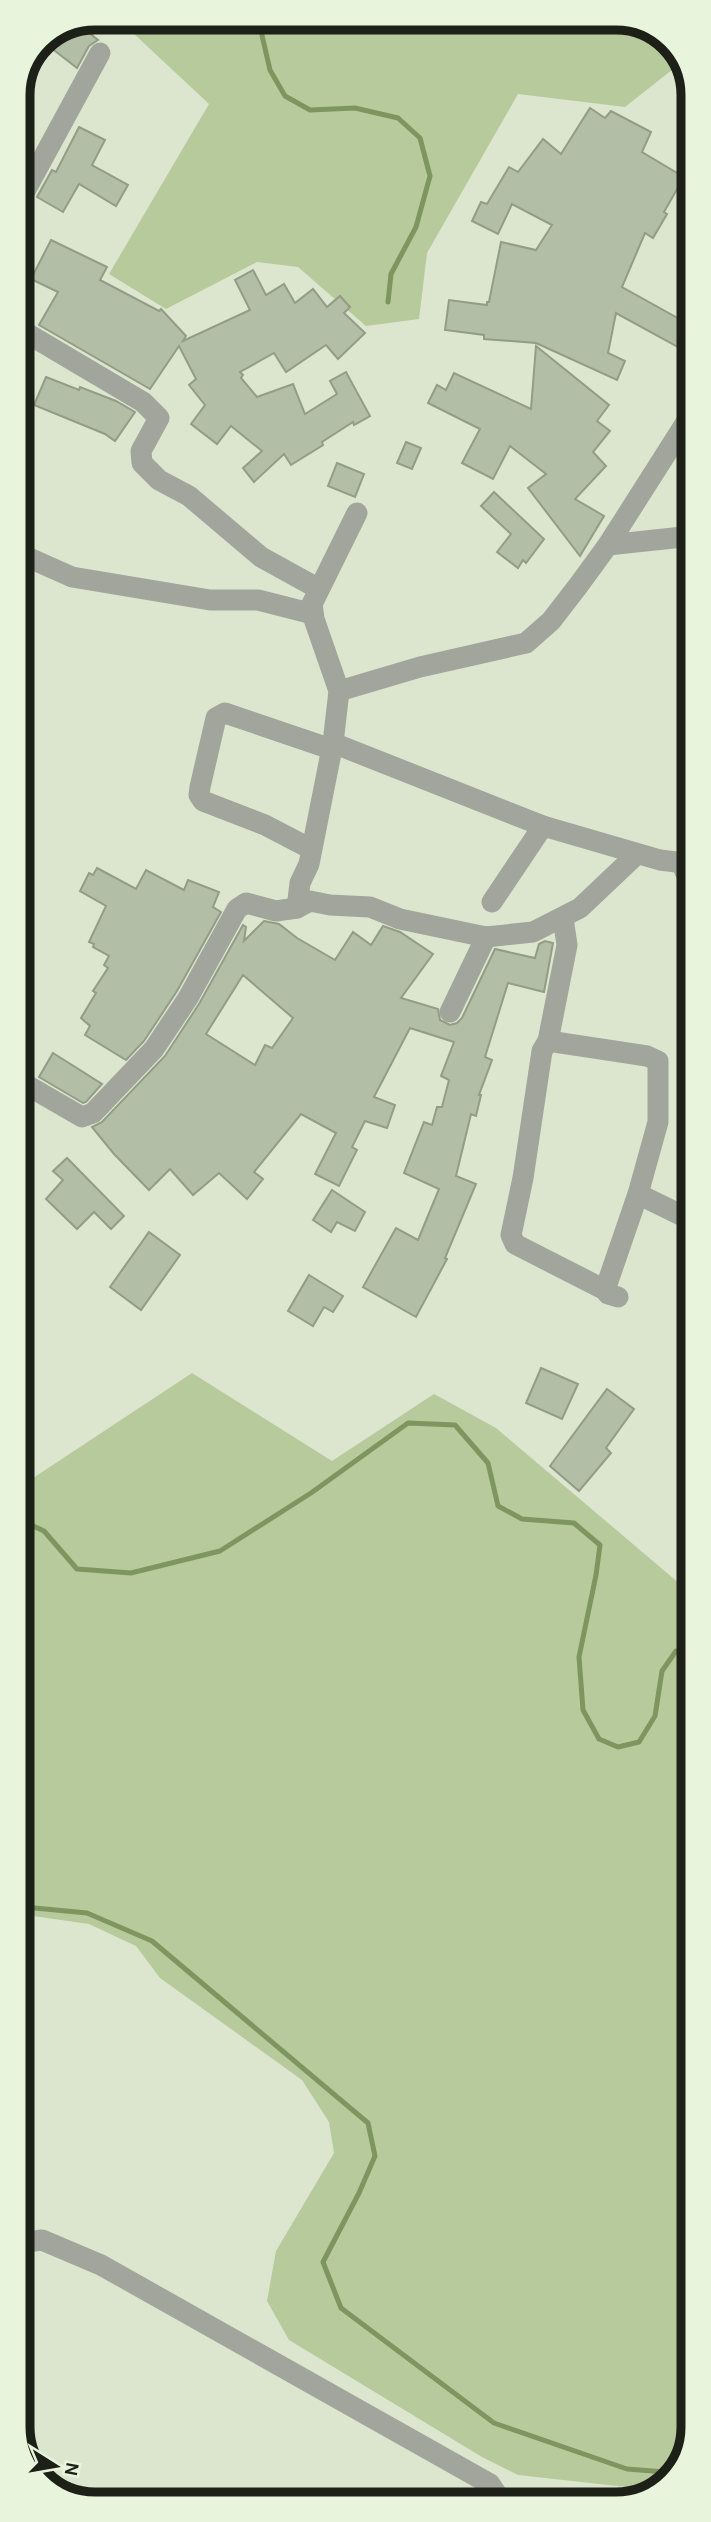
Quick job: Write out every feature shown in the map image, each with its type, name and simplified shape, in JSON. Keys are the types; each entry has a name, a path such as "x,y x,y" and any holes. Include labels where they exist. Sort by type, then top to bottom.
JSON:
{"street":[{"path":"30,182 100,53"},
{"path":"30,335 143,402 159,418 142,451 142,463 159,480 189,496 261,557 320,589"},
{"path":"338,691 420,667 526,643 551,621 608,545 681,430"},
{"path":"297,908 300,883 309,864 332,746 338,691 312,604 357,513"},
{"path":"608,545 681,538"},
{"path":"30,558 72,576 210,600 258,600 313,614"},
{"path":"311,849 265,825 203,801 199,795 200,787 216,718 225,713 332,746 543,827 637,854 681,863"},
{"path":"492,902 543,827"},
{"path":"30,1087 82,1117 93,1114 154,1049 188,998 237,909 246,903 276,911 297,908 310,901 370,907 400,919 486,937 533,932 580,908 637,854"},
{"path":"548,1041 648,1056 658,1061 658,1122 611,1293 515,1244 511,1234 523,1178 542,1051 548,1041 567,945 563,918"},
{"path":"450,1012 486,937"},
{"path":"638,1194 681,1214"},
{"path":"30,2242 42,2241 101,2265 490,2484 495,2492"}],"green space":[{"path":"130,30 620,30 652,41 668,55 675,67 625,107 518,94 427,253 419,319 366,326 298,267 257,262 166,309 109,274 209,104"},
{"path":"192,1373 332,1461 434,1394 496,1428 681,1585 681,2427 673,2460 649,2484 638,2488 518,2475 482,2457 289,2340 267,2301 276,2251 334,2153 329,2122 302,2080 160,1978 136,1946 89,1924 30,1916 30,1480"}],"building":[{"path":"86,31 98,40 89,46 77,68 51,48 70,35"},
{"path":"590,108 605,118 611,111 651,132 642,152 681,175 681,182 664,212 667,214 653,238 645,233 622,287 681,320 681,349 616,313 608,353 625,361 617,380 536,343 484,339 484,335 445,330 449,300 487,305 489,302 501,242 536,250 552,225 512,204 498,234 472,221 481,202 487,204 509,167 518,172 543,139 561,154"},
{"path":"79,127 105,140 92,165 128,185 116,206 79,184 63,212 37,197 52,170 56,172"},
{"path":"51,240 107,267 100,280 159,311 161,309 186,336 183,341 250,310 235,280 253,270 266,295 284,284 295,303 313,289 327,307 340,296 350,307 344,313 365,333 338,359 326,345 286,372 274,353 240,372 243,375 241,378 257,397 293,384 305,414 337,394 330,381 346,372 370,416 354,425 353,422 291,465 284,454 254,482 243,468 262,451 231,426 217,444 191,424 205,405 189,385 196,379 179,346 150,389 39,325 58,292 31,279"},
{"path":"536,346 609,405 597,421 610,431 593,452 606,466 575,499 604,516 580,556 528,488 546,474 510,446 493,479 462,463 480,429 428,403 437,385 446,390 454,373 531,409"},
{"path":"46,377 116,401 135,412 115,441 105,434 34,405"},
{"path":"406,442 421,448 412,469 397,463"},
{"path":"337,463 364,474 355,497 328,486"},
{"path":"494,492 544,539 526,563 523,560 518,568 497,552 511,534 481,506"},
{"path":"97,868 136,889 146,870 184,890 188,880 219,892 213,907 221,912 177,991 144,1041 126,1060 85,1035 90,1026 81,1018 96,993 93,991 108,968 104,965 109,956 89,942 106,906 80,891 89,873 93,875"},
{"path":"264,921 279,924 335,960 353,932 371,945 383,926 400,932 433,954 401,998 438,1009 440,1020 450,1025 462,1018 495,949 535,958 539,944 545,941 553,943 544,992 508,983 485,1057 492,1060 479,1095 476,1116 471,1114 456,1176 476,1184 445,1258 447,1259 416,1317 363,1287 396,1228 418,1240 439,1189 404,1173 424,1122 432,1125 437,1107 442,1107 449,1080 441,1076 454,1042 410,1028 374,1097 395,1105 387,1128 365,1121 352,1147 357,1150 339,1186 315,1174 336,1133 301,1114 254,1172 263,1179 247,1199 219,1173 193,1195 170,1169 149,1190 92,1127 102,1122 165,1056 199,1004 243,925 246,927 244,941","holes":["243,975 293,1018 272,1048 265,1045 255,1065 206,1034"]},
{"path":"53,1053 102,1084 86,1102 83,1103 39,1077"},
{"path":"67,1158 124,1216 111,1229 94,1212 77,1229 46,1199 63,1180 53,1171"},
{"path":"332,1190 365,1212 355,1231 337,1222 331,1232 313,1220"},
{"path":"149,1232 180,1255 141,1310 110,1287"},
{"path":"309,1275 343,1296 333,1312 324,1307 313,1326 288,1311"},
{"path":"541,1368 578,1384 562,1419 526,1403"},
{"path":"607,1389 634,1409 606,1448 611,1453 579,1491 550,1466"}],"waterway":[{"path":"261,30 270,70 285,96 310,110 355,108 398,118 420,138 430,176 416,227 391,274 388,302"},
{"path":"30,1525 44,1531 77,1569 131,1573 220,1551 311,1493 408,1423 455,1425 488,1463 498,1506 522,1519 574,1523 600,1545 579,1657 583,1710 599,1739 618,1747 639,1742 655,1716 662,1671 676,1651 681,1651"},
{"path":"30,1908 87,1913 152,1941 368,2123 375,2156 323,2262 341,2308 494,2423 627,2469 663,2472"}]}
